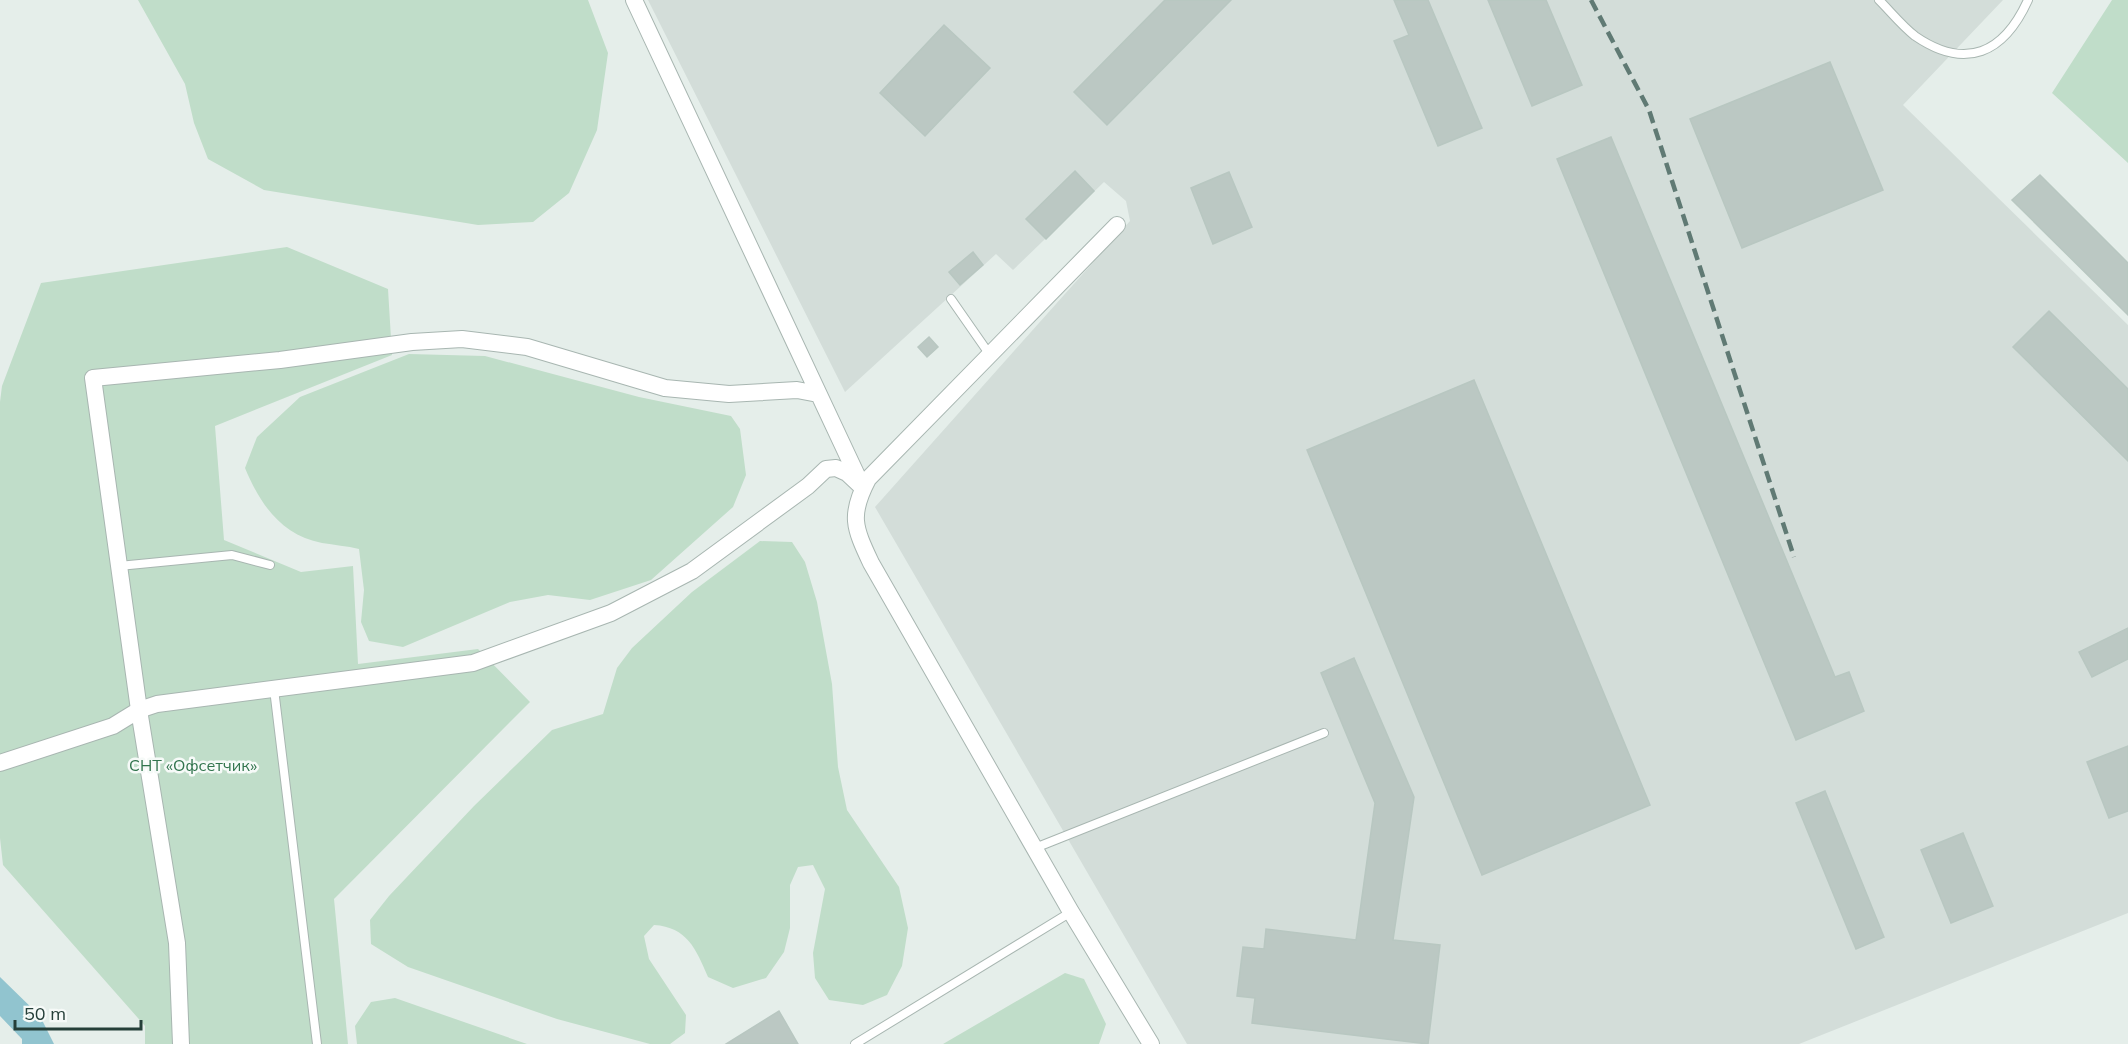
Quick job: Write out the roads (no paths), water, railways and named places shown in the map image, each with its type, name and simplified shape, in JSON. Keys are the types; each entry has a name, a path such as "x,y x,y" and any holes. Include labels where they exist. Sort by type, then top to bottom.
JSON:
{"street":[{"path":"634,0 863,488"},
{"path":"1117,225 868,479 853,517 860,540 1071,912 1151,1044"},
{"path":"181,1044 177,943 139,710 93,378 280,360 412,342 462,339 527,347 665,388 729,394 797,390 818,394"},
{"path":"0,763 113,726 139,710 157,704 473,663 611,613 692,571 808,486 826,469 836,468 847,473 863,488"}],"lane":[{"path":"1879,0 1914,35 1951,55 1985,51 2018,21 2028,0"},
{"path":"951,299 990,355"},
{"path":"119,566 232,555 270,565"},
{"path":"274,689 317,1044"},
{"path":"1035,848 1324,733"},
{"path":"855,1044 1071,912"}],"water":[{"path":"0,977 40,1016 54,1044 22,1044 22,1039 0,1016"}],"railway":[{"path":"1591,0 1649,110 1794,557"}],"park label":[{"name":"СНТ «Офсетчик»","path":"193,765"}]}
